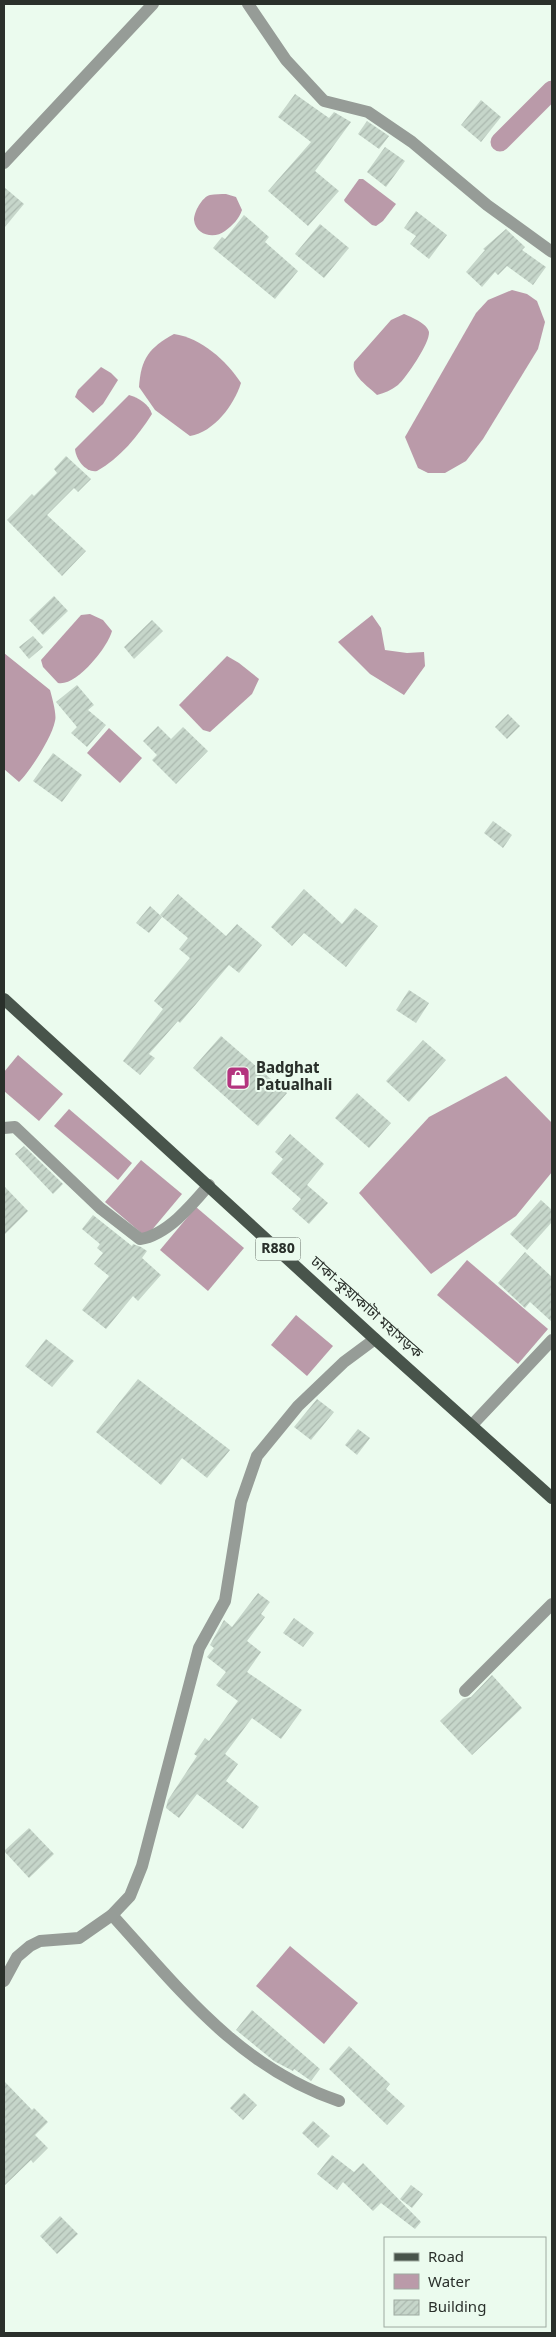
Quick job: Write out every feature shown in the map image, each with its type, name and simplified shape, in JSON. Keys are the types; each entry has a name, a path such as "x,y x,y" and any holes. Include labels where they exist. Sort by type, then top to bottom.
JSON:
{"main road":[{"name":"ঢাকা-কুয়াকাটা মহাসড়ক","path":"4,999 375,1339 552,1498"}],"street":[{"path":"4,163 153,4"},
{"path":"248,4 286,60 324,101 368,112 412,142 487,205 552,252"},
{"path":"4,1128 15,1127 100,1208 140,1239 153,1234 186,1213 209,1185"},
{"path":"4,1981 17,1957 30,1946 40,1941 80,1938 112,1915 130,1896 142,1866 199,1648 225,1601 241,1502 257,1456 298,1406 344,1362 375,1339"},
{"path":"472,1425 552,1340"},
{"path":"465,1691 552,1604"},
{"path":"112,1915 202,2014 230,2038 274,2071 311,2092 339,2101"}],"water":[{"path":"359,179 363,179 396,204 383,221 376,226 372,225 344,200"},
{"path":"226,194 236,197 242,210 239,216 231,226 221,233 211,235 202,233 198,230 194,220 199,205 207,196"},
{"path":"512,290 527,294 537,301 545,322 538,349 483,439 466,461 445,473 428,473 418,468 405,437 476,313 488,300"},
{"path":"404,314 428,329 426,344 402,381 390,390 377,395 355,372 354,362 391,320"},
{"path":"174,334 194,340 212,351 228,366 241,383 233,400 222,416 207,429 190,436 155,410 139,387 144,361 152,349"},
{"path":"101,367 118,380 103,404 93,413 75,397 78,390"},
{"path":"129,395 143,402 149,407 152,414 135,438 113,460 97,471 85,468 75,449"},
{"path":"90,614 103,620 112,631 109,638 98,656 82,673 65,683 58,683 43,667 41,660 81,615"},
{"path":"372,615 381,628 385,650 407,653 424,652 425,666 404,695 370,674 338,642"},
{"path":"4,653 50,690 54,706 55,721 53,728 35,762 19,782 4,769"},
{"path":"227,656 259,679 252,694 210,732 203,730 179,705"},
{"path":"109,728 142,758 120,783 87,753"},
{"path":"18,1055 63,1094 39,1121 4,1091 4,1072"},
{"path":"506,1076 552,1123 552,1172 516,1216 431,1274 359,1193 429,1117"},
{"path":"69,1109 132,1163 118,1180 54,1126"},
{"path":"141,1160 182,1194 146,1237 105,1202"},
{"path":"196,1207 244,1248 208,1291 160,1250"},
{"path":"467,1260 548,1329 518,1364 437,1295"},
{"path":"296,1315 333,1346 307,1376 271,1345"},
{"path":"290,1946 358,2003 324,2044 256,1986"}],"building":[{"path":"295,94 329,118 334,112 351,122 315,171 339,191 308,226 268,191 311,142 278,117"},
{"path":"481,100 501,117 481,142 461,125"},
{"path":"367,121 389,136 379,149 358,134"},
{"path":"385,147 405,161 386,187 367,172"},
{"path":"4,187 24,204 4,228"},
{"path":"416,211 447,235 429,259 410,244 416,236 404,228"},
{"path":"244,215 269,237 265,242 298,271 275,299 213,248 222,237 225,239"},
{"path":"320,224 349,248 324,278 295,254"},
{"path":"506,229 525,247 522,250 546,267 533,285 507,266 498,275 495,272 482,287 466,272 485,250 483,249"},
{"path":"66,456 91,479 78,492 74,488 47,515 86,551 62,576 7,520 32,494 34,496 57,473 54,469"},
{"path":"54,596 68,611 43,635 29,620"},
{"path":"152,620 163,631 134,659 124,647"},
{"path":"33,636 43,647 29,659 19,647"},
{"path":"77,685 94,705 88,710 106,725 87,747 71,733 77,727 56,702"},
{"path":"508,714 520,726 507,739 495,727"},
{"path":"158,726 171,739 183,727 208,751 176,784 152,760 157,755 143,741"},
{"path":"53,753 82,775 62,802 33,781"},
{"path":"493,821 512,835 503,848 484,833"},
{"path":"304,889 342,924 355,908 378,926 346,967 304,933 292,946 271,927"},
{"path":"178,894 226,936 237,924 262,945 239,973 229,965 180,1023 178,1021 149,1054 155,1058 140,1075 123,1061 163,1009 154,1001 190,958 179,949 188,938 160,915"},
{"path":"150,906 162,917 149,933 136,923"},
{"path":"409,990 429,1003 416,1023 396,1010"},
{"path":"221,1036 287,1093 258,1126 193,1068"},
{"path":"423,1040 446,1060 409,1102 386,1081"},
{"path":"357,1093 391,1123 369,1148 335,1118"},
{"path":"290,1134 324,1164 307,1185 328,1203 309,1224 292,1209 301,1199 271,1173 283,1159 275,1152"},
{"path":"24,1146 63,1184 53,1194 15,1154"},
{"path":"4,1186 28,1211 4,1235"},
{"path":"541,1200 552,1210 552,1222 527,1250 510,1234"},
{"path":"93,1215 132,1246 133,1244 147,1251 142,1258 161,1275 138,1301 133,1296 106,1329 82,1310 109,1276 94,1264 103,1253 97,1248 100,1244 82,1229"},
{"path":"525,1252 552,1277 552,1322 530,1302 525,1308 498,1283"},
{"path":"46,1339 74,1361 52,1387 25,1366"},
{"path":"138,1379 230,1450 207,1478 182,1458 161,1485 96,1432"},
{"path":"317,1399 334,1412 311,1440 294,1427"},
{"path":"358,1429 370,1438 357,1455 345,1445"},
{"path":"258,1593 270,1602 261,1614 265,1617 247,1641 261,1652 247,1672 302,1710 281,1739 252,1718 225,1754 238,1764 226,1781 259,1807 243,1829 197,1794 179,1818 166,1808 168,1800 197,1756 194,1754 205,1738 209,1741 238,1701 216,1685 226,1672 207,1657 214,1648 210,1645 224,1620 232,1627"},
{"path":"294,1618 314,1633 303,1647 283,1633"},
{"path":"492,1675 522,1708 472,1755 440,1721 463,1699 471,1697"},
{"path":"29,1828 54,1854 29,1878 4,1851"},
{"path":"252,2010 320,2069 311,2081 294,2069 293,2071 274,2061 236,2030"},
{"path":"349,2046 390,2084 386,2089 405,2106 387,2125 329,2069"},
{"path":"4,2081 32,2110 34,2108 48,2122 35,2135 48,2148 33,2163 31,2160 4,2186"},
{"path":"244,2093 257,2105 243,2120 230,2108"},
{"path":"313,2121 330,2136 318,2148 302,2133"},
{"path":"332,2155 354,2172 363,2163 421,2222 415,2229 381,2203 373,2211 343,2182 337,2190 317,2174"},
{"path":"411,2185 423,2194 412,2208 400,2199"},
{"path":"60,2216 78,2234 57,2254 40,2236"}],"waterway":[{"path":"500,142 552,90"}],"place":[{"name":"Badghat Patualhali","path":"238,1078"}]}
